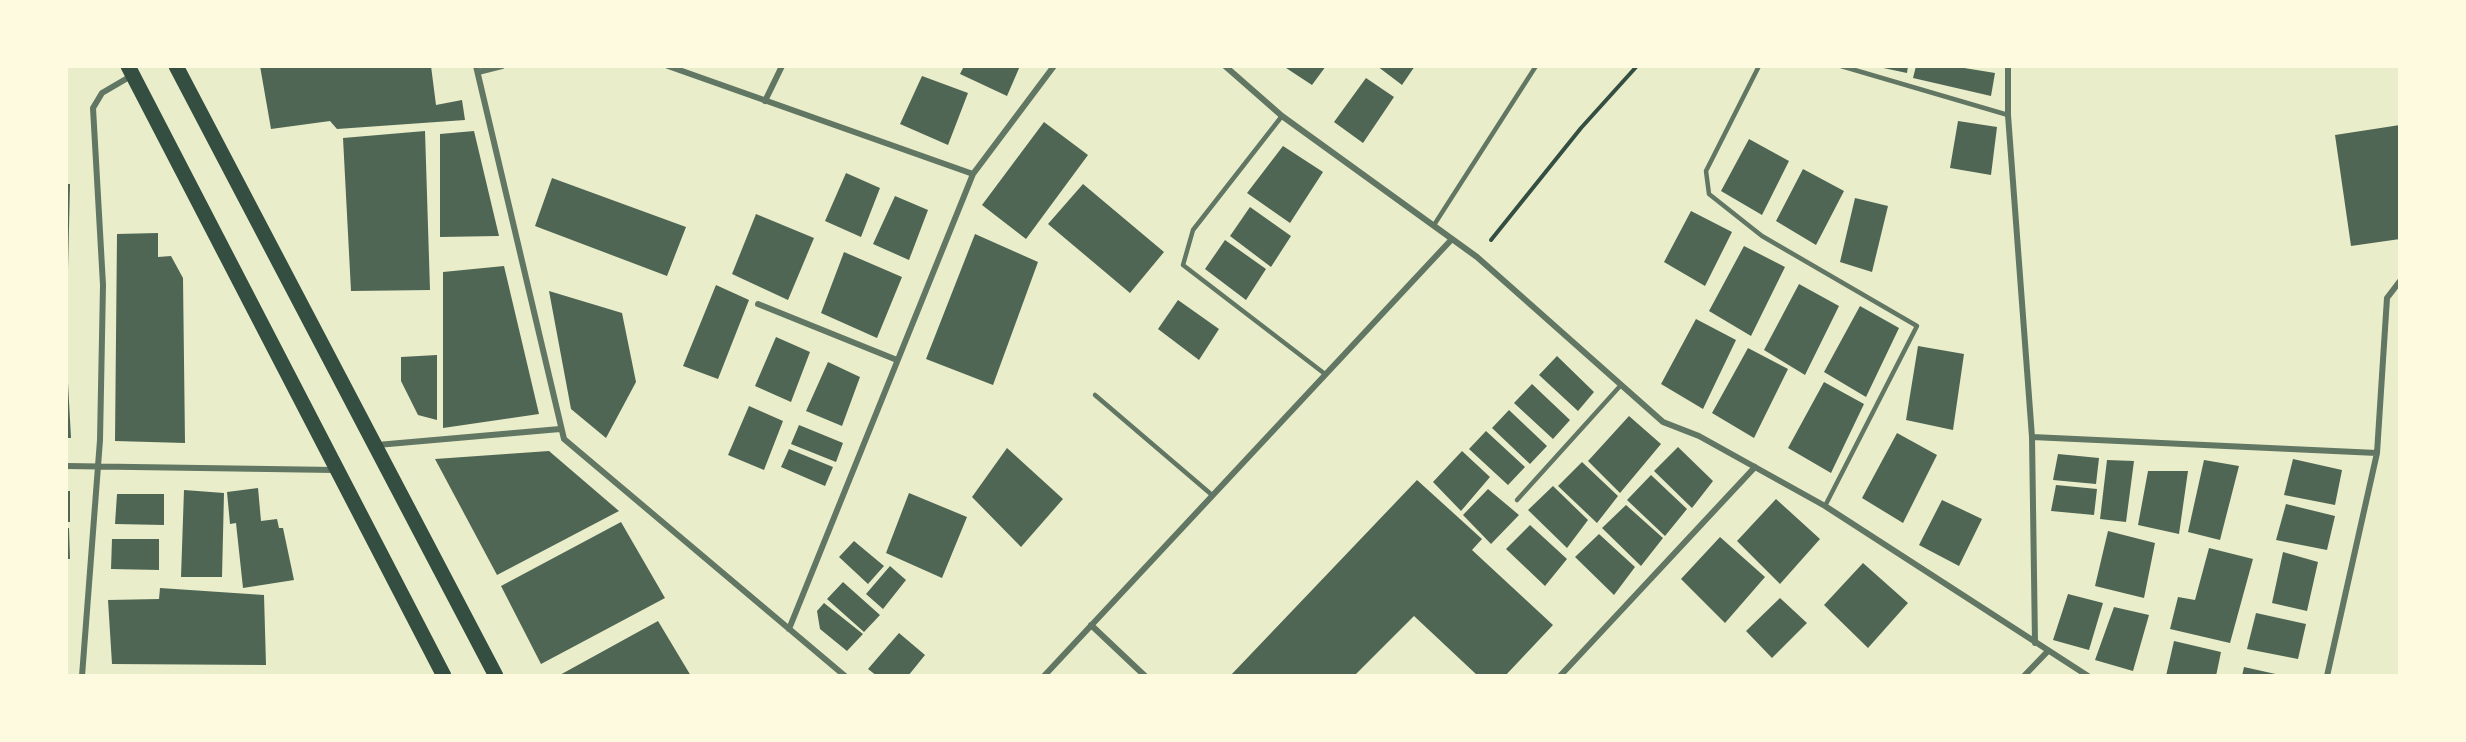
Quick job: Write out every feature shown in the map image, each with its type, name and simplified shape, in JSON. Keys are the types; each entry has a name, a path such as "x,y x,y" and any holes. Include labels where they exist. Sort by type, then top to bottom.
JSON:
{"main road":[{"path":"176,66 496,676"},
{"path":"130,70 444,676"}],"street":[{"path":"502,66 477,69 564,439 845,676"},
{"path":"668,66 973,174"},
{"path":"765,101 782,66"},
{"path":"789,629 973,174 1054,66"},
{"path":"1225,66 1281,116 1477,257 1663,422 1699,436 1826,507 2088,676"},
{"path":"2008,66 2008,115 2032,437 2035,643"},
{"path":"82,676 98,468 103,285 93,108 102,93 130,70"},
{"path":"1044,676 1452,239"},
{"path":"2327,676 2377,453 2387,298 2400,281"},
{"path":"758,304 897,360"},
{"path":"376,445 560,429"},
{"path":"2032,437 2377,453"},
{"path":"66,466 338,470"},
{"path":"1560,676 1755,467"},
{"path":"1091,626 1144,676"},
{"path":"2024,676 2048,651"}],"lane":[{"path":"1434,225 1536,66"},
{"path":"1759,66 1706,171 1709,194 1762,236 1917,326 1826,507"},
{"path":"1841,66 2008,115"},
{"path":"1281,116 1193,230 1182,265 1325,374"},
{"path":"1517,500 1621,385"},
{"path":"1095,395 1212,495"}],"path":[{"path":"1477,257 1581,128 1638,66"}],"building":[{"path":"260,66 431,66 436,105 462,100 465,120 337,129 330,121 271,129"},
{"path":"964,66 1020,66 1007,96 960,74"},
{"path":"1283,66 1326,66 1312,85"},
{"path":"1377,66 1415,66 1402,85"},
{"path":"1874,66 1908,66 1907,73"},
{"path":"1916,66 1952,66 1995,73 1991,96 1913,78"},
{"path":"922,76 968,93 948,145 900,124"},
{"path":"1366,78 1394,97 1363,143 1334,122"},
{"path":"1958,121 1997,127 1991,175 1950,168"},
{"path":"1044,122 1088,155 1026,239 982,205"},
{"path":"2400,125 2400,239 2351,246 2335,135"},
{"path":"425,131 430,290 351,291 343,138"},
{"path":"474,131 499,236 440,237 440,134"},
{"path":"1749,139 1789,161 1762,215 1721,191"},
{"path":"1283,146 1323,172 1290,223 1247,193"},
{"path":"1803,169 1844,191 1816,245 1776,221"},
{"path":"846,173 880,188 861,237 825,221"},
{"path":"552,178 686,227 667,276 535,226"},
{"path":"66,184 70,184 68,269 66,269"},
{"path":"1083,184 1164,252 1130,293 1048,224"},
{"path":"895,196 928,210 909,260 873,244"},
{"path":"1855,198 1888,206 1872,272 1840,262"},
{"path":"1250,207 1291,236 1271,267 1230,236"},
{"path":"1691,211 1732,232 1705,286 1664,262"},
{"path":"756,214 814,238 788,300 732,274"},
{"path":"158,233 158,257 171,256 183,278 185,443 115,441 117,234"},
{"path":"975,234 1038,262 993,385 926,359"},
{"path":"1225,240 1266,269 1246,300 1205,269"},
{"path":"1744,246 1785,267 1751,336 1709,311"},
{"path":"844,252 902,277 877,338 821,313"},
{"path":"504,266 539,414 443,428 443,272"},
{"path":"1799,284 1839,306 1805,375 1764,350"},
{"path":"716,285 749,300 718,379 683,366"},
{"path":"549,291 622,313 636,382 606,438 571,409"},
{"path":"1178,300 1219,329 1199,360 1158,329"},
{"path":"1860,306 1899,328 1866,397 1824,372"},
{"path":"1696,319 1736,340 1703,409 1661,384"},
{"path":"776,337 810,352 791,402 755,386"},
{"path":"1918,346 1964,354 1953,430 1906,420"},
{"path":"1748,348 1788,369 1754,438 1712,413"},
{"path":"437,355 437,420 418,415 401,381 401,357"},
{"path":"1557,356 1594,392 1578,411 1539,375"},
{"path":"828,362 860,377 842,426 806,411"},
{"path":"1824,382 1864,404 1831,473 1788,448"},
{"path":"66,383 68,383 71,438 66,438"},
{"path":"1532,384 1570,420 1553,439 1514,403"},
{"path":"749,406 783,421 764,470 728,455"},
{"path":"1509,410 1547,446 1530,464 1492,428"},
{"path":"1629,416 1661,444 1620,493 1588,461"},
{"path":"799,425 843,443 836,462 791,444"},
{"path":"1486,431 1525,467 1508,485 1469,449"},
{"path":"1897,433 1937,455 1903,523 1862,498"},
{"path":"1678,447 1713,481 1692,508 1654,471"},
{"path":"1007,448 1063,499 1021,547 972,497"},
{"path":"789,449 833,467 825,486 781,467"},
{"path":"549,451 619,511 497,575 435,459"},
{"path":"1462,451 1490,477 1461,511 1433,482"},
{"path":"2058,454 2099,458 2096,484 2053,480"},
{"path":"2293,459 2342,470 2335,505 2284,495"},
{"path":"2107,460 2134,461 2126,522 2100,519"},
{"path":"2204,460 2239,466 2220,540 2188,532"},
{"path":"1582,462 1618,496 1597,523 1558,486"},
{"path":"2148,471 2188,471 2179,534 2138,525"},
{"path":"1651,475 1687,509 1665,536 1627,500"},
{"path":"1417,480 1482,539 1472,550 1553,625 1505,676 1478,676 1414,616 1354,676 1230,676"},
{"path":"2056,485 2097,489 2094,515 2051,511"},
{"path":"1553,486 1588,520 1567,548 1528,510"},
{"path":"258,488 261,521 277,519 279,528 283,528 294,580 243,588 236,523 230,524 227,492"},
{"path":"1488,489 1519,515 1491,544 1463,515"},
{"path":"184,490 224,493 222,577 181,577"},
{"path":"66,491 70,491 70,522 66,522"},
{"path":"909,493 967,517 942,578 886,553"},
{"path":"117,494 164,494 164,525 115,524"},
{"path":"1776,499 1820,539 1780,584 1737,541"},
{"path":"1942,500 1982,519 1959,566 1919,545"},
{"path":"2286,504 2335,516 2327,550 2276,540"},
{"path":"1626,505 1663,538 1641,566 1602,528"},
{"path":"621,522 665,598 541,664 501,586"},
{"path":"1530,525 1567,559 1545,586 1506,549"},
{"path":"66,528 69,528 70,559 66,559"},
{"path":"2108,531 2155,543 2144,598 2095,586"},
{"path":"1599,534 1635,567 1614,595 1575,557"},
{"path":"1720,537 1765,577 1725,623 1681,579"},
{"path":"112,539 159,539 159,570 111,569"},
{"path":"854,541 884,566 868,584 839,557"},
{"path":"2209,548 2253,559 2230,643 2170,629 2178,597 2195,600"},
{"path":"2283,552 2318,562 2307,611 2272,603"},
{"path":"1863,563 1908,603 1868,648 1824,605"},
{"path":"890,566 906,580 883,609 866,594"},
{"path":"843,582 880,615 864,632 827,599"},
{"path":"160,588 264,595 266,665 112,664 108,600 159,599"},
{"path":"2068,594 2103,603 2089,650 2053,640"},
{"path":"1780,598 1807,623 1772,658 1746,631"},
{"path":"824,603 863,634 847,651 820,629 817,611"},
{"path":"2114,607 2149,615 2133,671 2095,660"},
{"path":"2256,613 2306,624 2298,659 2247,649"},
{"path":"658,621 691,676 558,676"},
{"path":"899,633 925,655 908,676 877,676 868,669"},
{"path":"2174,641 2221,652 2216,676 2166,676"},
{"path":"2244,667 2280,675 2280,676 2242,676"}]}
